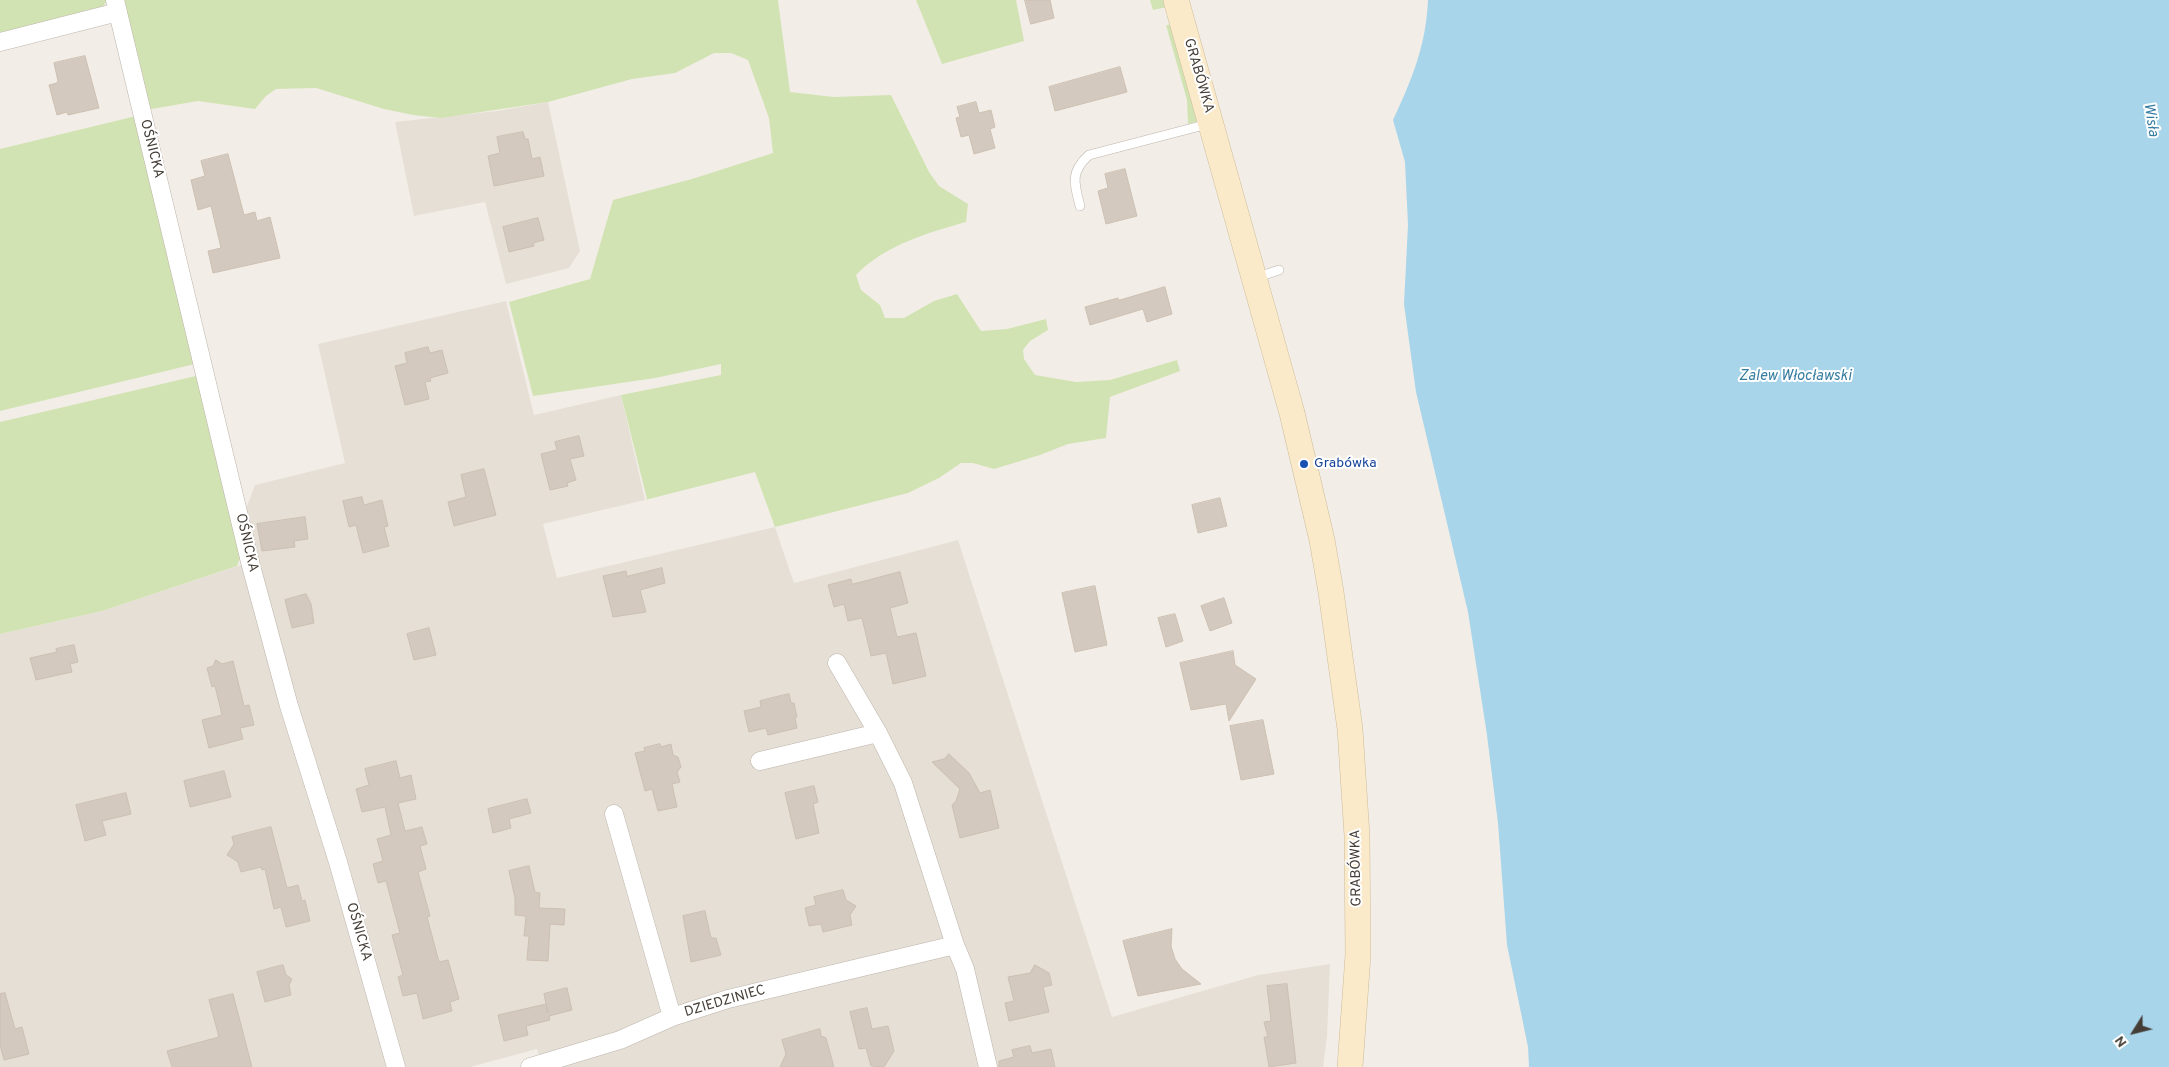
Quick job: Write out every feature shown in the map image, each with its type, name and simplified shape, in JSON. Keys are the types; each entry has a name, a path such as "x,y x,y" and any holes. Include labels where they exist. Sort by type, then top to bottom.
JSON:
{"street":[{"name":"GRABÓWKA","path":"1176,0 1292,413 1322,540 1350,728 1357,836 1358,964 1350,1067"},
{"name":"OŚNICKA","path":"0,42 117,6 253,572 289,706 338,862 396,1067"},
{"path":"837,663 878,733 903,783 955,945 966,968 988,1067"},
{"path":"760,761 878,733"},
{"name":"DZIEDZINIEC","path":"614,814 672,1017 728,999 955,945"},
{"path":"530,1067 620,1040 672,1017"}],"lane":[{"path":"1080,206 1075,188 1075,174 1079,164 1089,155 1211,123"},
{"path":"1254,278 1279,270"}],"shaded area":[{"path":"548,102 580,251 569,268 506,284 485,202 414,216 395,122 497,111"},
{"path":"506,301 534,415 621,395 645,500 543,524 557,578 775,527 794,583 958,540 1112,1017 1258,975 1330,964 1327,1037 1323,1067 542,1067 537,1049 470,1067 0,1067 0,634 102,611 256,560 244,514 255,485 345,463 318,344"}],"green space":[{"path":"0,0 107,0 100,12 0,37"},
{"path":"120,0 778,0 790,92 834,97 891,95 929,172 939,186 968,204 966,222 907,241 880,256 856,275 861,290 880,305 885,318 904,318 934,301 957,294 981,331 1007,329 1046,319 1048,330 1030,341 1023,350 1024,359 1035,375 1076,382 1110,380 1177,360 1180,371 1110,397 1106,438 1068,444 994,469 973,463 961,463 939,478 908,493 775,527 755,472 645,500 647,499 621,395 721,375 721,364 655,378 533,396 509,302 590,279 613,200 692,179 773,153 769,118 748,60 731,53 714,53 675,73 632,79 548,102 441,118 384,109 316,88 276,89 266,96 255,109 198,101 146,110"},
{"path":"916,0 1016,0 1024,41 942,64"},
{"path":"1150,0 1165,0 1167,7 1153,10"},
{"path":"1166,25 1172,25 1199,121 1188,124 1187,100"},
{"path":"136,116 199,363 0,411 0,149"},
{"path":"200,375 241,556 237,566 102,611 0,634 0,422"}],"water":[{"name":"Zalew Włocławski","path":"1428,0 2169,0 2169,1067 1529,1067 1528,1047 1507,945 1498,823 1468,612 1416,392 1404,304 1408,225 1405,162 1393,120 1417,62 1427,17"}],"building":[{"path":"1025,0 1050,0 1054,18 1031,24"},
{"path":"85,56 99,108 68,115 67,112 57,115 49,85 58,81 54,63"},
{"path":"1120,67 1127,92 1055,111 1049,87"},
{"path":"976,102 979,113 991,110 995,127 990,129 995,148 974,154 969,135 961,137 956,118 960,117 957,107"},
{"path":"523,132 525,139 528,139 532,159 540,157 544,176 494,186 488,156 500,153 497,137"},
{"path":"228,154 244,215 255,212 257,221 270,217 280,258 213,273 208,251 221,248 211,206 198,210 191,180 205,176 201,161"},
{"path":"1125,169 1137,216 1106,224 1098,191 1108,188 1105,174"},
{"path":"538,218 544,240 533,243 534,246 509,252 503,227"},
{"path":"1165,287 1172,314 1147,322 1143,309 1090,325 1085,307"},
{"path":"428,347 430,353 442,350 448,373 430,378 431,381 425,382 429,399 405,405 395,366 407,363 405,353"},
{"path":"579,436 584,456 570,459 576,480 567,483 568,486 550,490 541,454 557,450 555,442"},
{"path":"484,469 496,515 454,526 448,502 466,497 461,475"},
{"path":"362,497 364,505 382,500 388,526 384,527 389,546 363,553 356,525 349,527 343,501"},
{"path":"1220,498 1227,526 1198,533 1192,505"},
{"path":"305,517 308,539 294,541 295,547 262,551 257,524"},
{"path":"662,568 665,583 640,590 646,612 613,617 603,576 626,571 627,576"},
{"path":"900,572 908,603 890,608 897,637 916,633 926,676 893,684 886,653 871,656 862,618 848,621 844,604 834,607 828,585 851,579 852,584"},
{"path":"1095,586 1107,645 1075,652 1062,593"},
{"path":"306,594 311,604 314,623 292,628 285,600"},
{"path":"1224,598 1232,623 1210,631 1201,606"},
{"path":"1175,614 1183,641 1166,647 1158,618"},
{"path":"429,628 436,655 414,660 407,634"},
{"path":"74,645 78,662 70,664 72,672 36,680 30,658 57,652 56,649"},
{"path":"1233,651 1235,665 1256,679 1229,721 1226,704 1191,710 1180,663"},
{"path":"216,660 222,664 233,661 244,706 249,705 254,725 240,728 243,739 209,748 202,720 222,715 215,686 212,687 207,668 213,666"},
{"path":"789,694 791,703 794,703 797,728 768,735 766,728 749,732 744,711 761,707 760,701"},
{"path":"1263,720 1274,774 1241,780 1230,726"},
{"path":"660,744 661,747 671,744 673,755 678,757 681,767 677,772 680,782 672,784 677,807 658,811 652,789 645,791 635,753 645,751 644,748"},
{"path":"949,754 969,773 980,793 990,790 999,828 960,838 952,805 956,801 960,789 932,762 944,759"},
{"path":"396,761 400,778 411,775 416,799 398,803 405,831 422,827 427,844 420,846 426,869 418,872 430,916 427,917 439,962 448,960 459,999 450,1002 452,1011 423,1019 417,993 403,996 398,977 403,975 392,935 400,933 386,881 378,883 373,864 383,861 377,839 391,835 385,807 362,812 356,789 369,785 365,769"},
{"path":"224,771 231,797 190,807 184,781"},
{"path":"814,786 818,802 813,804 819,833 796,839 785,793"},
{"path":"126,793 131,814 102,821 106,835 85,841 76,805"},
{"path":"527,799 531,813 509,819 511,828 493,833 488,809"},
{"path":"271,827 287,888 298,885 302,901 305,900 310,921 286,927 281,907 274,909 265,869 262,870 261,867 241,872 238,862 227,855 234,844 232,837"},
{"path":"529,866 535,892 540,893 539,908 565,909 564,925 550,924 548,961 527,960 529,936 524,936 526,916 515,915 515,898 509,871"},
{"path":"843,890 846,900 856,906 850,915 852,925 823,932 821,924 809,926 805,908 816,905 814,897"},
{"path":"705,911 711,938 716,938 721,955 691,962 683,916"},
{"path":"1172,929 1171,946 1175,959 1182,969 1201,984 1138,996 1123,941"},
{"path":"283,965 286,975 292,979 289,985 291,995 265,1002 257,972"},
{"path":"1035,965 1049,973 1052,985 1043,987 1049,1012 1009,1021 1005,1003 1014,1001 1008,977 1030,973"},
{"path":"1287,984 1296,1063 1269,1067 1264,1037 1268,1037 1264,1022 1271,1021 1267,986"},
{"path":"567,988 572,1010 549,1016 550,1020 526,1026 528,1035 504,1041 498,1015 546,1004 548,1013 544,994"},
{"path":"5,993 15,1029 22,1027 29,1054 4,1060 0,1045 0,994"},
{"path":"233,994 252,1067 172,1067 167,1051 219,1037 209,1000"},
{"path":"867,1008 872,1029 888,1026 894,1051 884,1067 871,1066 866,1048 859,1049 850,1012"},
{"path":"820,1029 821,1036 826,1038 834,1067 780,1067 786,1054 782,1040"},
{"path":"1030,1046 1032,1053 1051,1049 1055,1067 999,1067 999,1061 1014,1057 1012,1050"}],"place":[{"name":"Grabówka","path":"1304,464"}],"water label":[{"name":"Wisła","path":"2150,120"}]}
